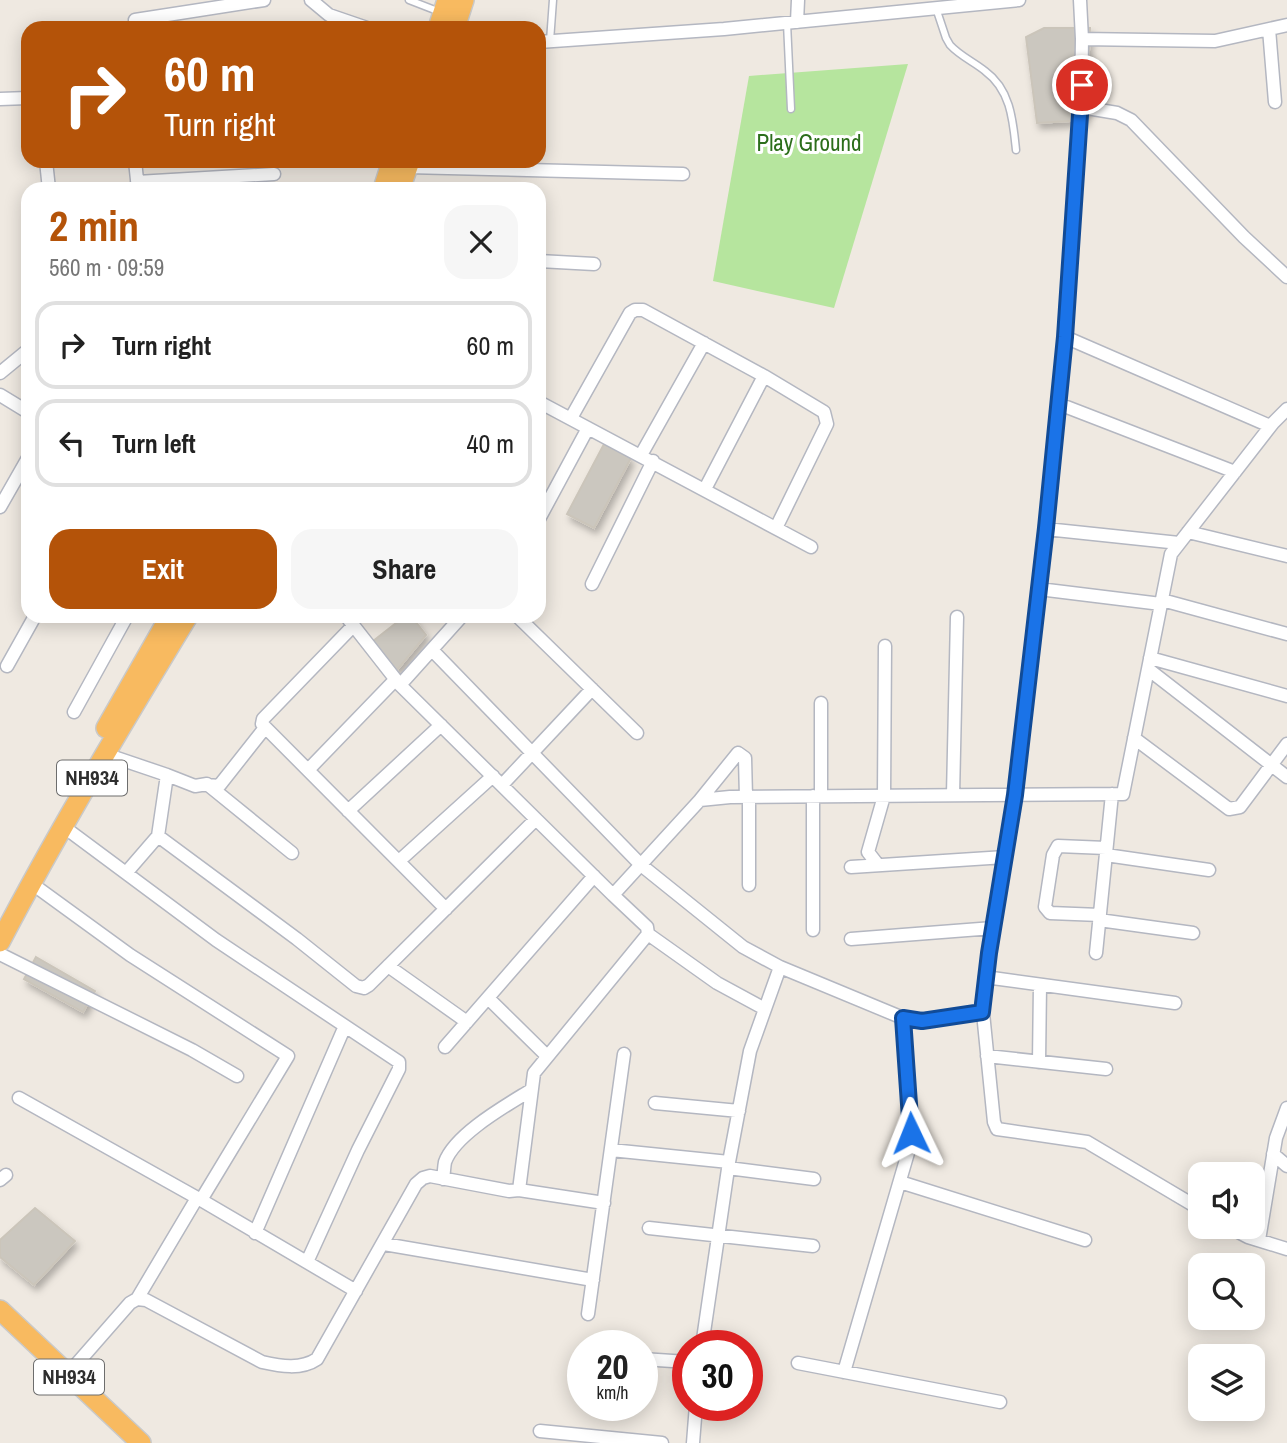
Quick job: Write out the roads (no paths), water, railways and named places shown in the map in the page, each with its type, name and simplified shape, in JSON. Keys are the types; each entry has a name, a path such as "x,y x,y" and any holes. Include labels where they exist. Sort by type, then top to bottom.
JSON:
{"highway":[{"path":"446,17 464,0"},
{"path":"388,182 399,168"},
{"name":"NH934","path":"0,918 47,830 166,623"},
{"name":"NH934","path":"0,942 105,754 184,623"},
{"name":"NH934","path":"0,1310 141,1443"}],"street":[{"path":"135,20 264,0"},
{"path":"311,0 328,15 346,21"},
{"path":"792,22 798,0"},
{"path":"546,41 792,22 1019,0"},
{"path":"1080,0 1081,107 1059,404 1015,795 985,977 982,1012 997,1129 1087,1142 1188,1202"},
{"path":"1082,39 1215,41 1287,25"},
{"path":"1269,29 1275,102"},
{"path":"0,99 21,98"},
{"path":"1081,107 1117,114 1131,120 1244,237 1287,276"},
{"path":"530,168 683,174"},
{"path":"238,182 274,174"},
{"path":"546,261 594,264"},
{"path":"571,418 630,313 643,310 824,412 827,424 776,528"},
{"path":"1065,337 1272,425 1287,428"},
{"path":"640,455 704,343"},
{"path":"0,373 21,356"},
{"path":"705,489 764,376"},
{"path":"0,395 21,407"},
{"path":"1059,404 1235,472"},
{"path":"546,406 811,547"},
{"path":"699,800 817,796 1123,794 1171,554 1287,409"},
{"path":"546,506 589,428"},
{"path":"592,584 653,461"},
{"path":"0,507 21,470"},
{"path":"1046,528 1183,537 1287,555"},
{"path":"1039,589 1161,602 1287,634"},
{"path":"953,795 957,617"},
{"path":"7,666 31,623"},
{"path":"74,712 123,623"},
{"path":"348,623 263,719 264,729 446,909"},
{"path":"352,623 398,682 647,927 645,940 534,1073 519,1190"},
{"path":"307,770 432,650 456,623"},
{"path":"524,623 637,733"},
{"path":"878,865 868,852 884,796 885,646"},
{"path":"432,650 641,865 743,947 780,967 903,1018 922,1021 982,1012"},
{"path":"1149,664 1287,696"},
{"path":"1149,664 1287,777"},
{"path":"399,862 531,753 593,689"},
{"path":"813,930 821,703"},
{"path":"348,811 441,725"},
{"path":"105,754 195,786 219,786 264,729"},
{"path":"1134,738 1229,809 1240,807 1287,744"},
{"path":"613,895 738,753 745,758 749,885"},
{"path":"126,873 158,835 166,775"},
{"path":"207,785 292,853"},
{"path":"1096,953 1112,794"},
{"path":"158,835 298,939 356,986 363,988 388,967 536,819"},
{"path":"64,827 216,940 394,1056 398,1062 399,1069 358,1150 307,1262"},
{"path":"1193,933 1050,913 1045,907 1053,855 1058,846 1209,870"},
{"path":"851,867 1005,857"},
{"path":"445,1047 594,876"},
{"path":"31,883 130,955 288,1056 137,1299 67,1375"},
{"path":"851,939 993,929"},
{"path":"648,934 717,983 765,1009"},
{"path":"0,954 192,1050 237,1076"},
{"path":"388,967 467,1022"},
{"path":"704,1330 728,1165 750,1051 780,967"},
{"path":"985,977 1175,1003"},
{"path":"1039,1062 1040,985"},
{"path":"488,998 547,1056"},
{"path":"844,1372 910,1146 911,1120 903,1018"},
{"path":"255,1233 345,1026"},
{"path":"588,1314 624,1054"},
{"path":"987,1056 1107,1069"},
{"path":"443,1179 445,1163 452,1151 479,1124 531,1090"},
{"path":"19,1098 356,1291"},
{"path":"655,1103 739,1111"},
{"path":"1287,1108 1273,1154 1259,1240 1287,1249"},
{"path":"611,1150 814,1179"},
{"path":"1273,1154 1287,1166"},
{"path":"137,1299 146,1300 262,1362 281,1366 310,1364 317,1359 417,1183 423,1178 604,1203"},
{"path":"900,1182 1084,1240"},
{"path":"649,1228 813,1246"},
{"path":"383,1244 593,1280"},
{"path":"798,1363 1000,1402"},
{"path":"693,1443 695,1421"},
{"path":"540,1431 662,1443"}],"lane":[{"path":"409,0 446,17"},
{"path":"546,32 553,0"},
{"path":"936,8 950,45 991,75 1006,97 1012,114 1016,150"},
{"path":"791,108 792,22"}],"park label":[{"name":"Play Ground","path":"809,143"}]}
